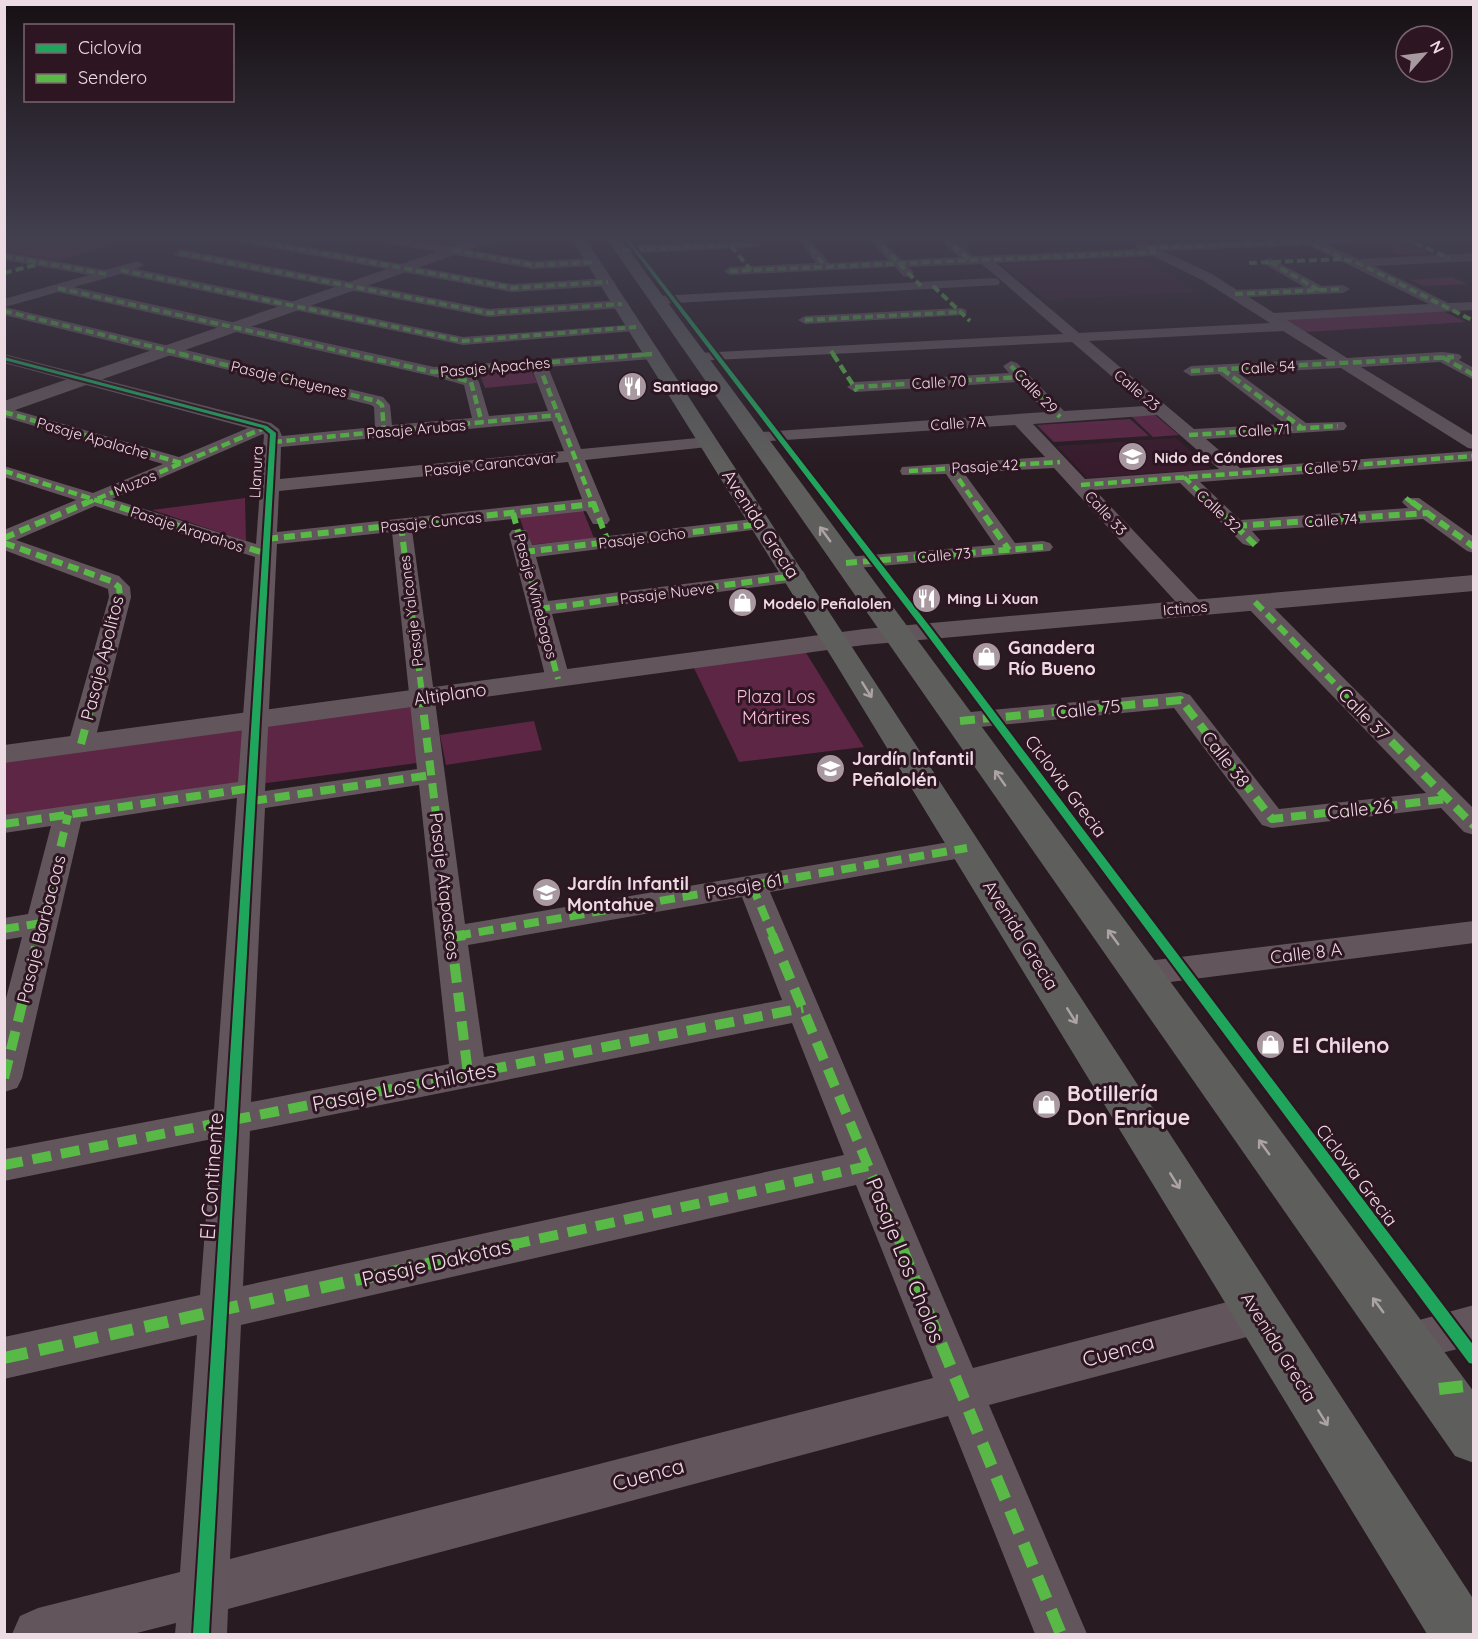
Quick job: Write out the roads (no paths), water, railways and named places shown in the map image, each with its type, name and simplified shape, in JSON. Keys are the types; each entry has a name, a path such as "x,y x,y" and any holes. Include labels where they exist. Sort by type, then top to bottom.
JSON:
{"main road":[{"name":"Avenida Grecia","path":"628,314 967,848 1461,1635"},
{"path":"669,314 1139,974 1405,1342 1456,1387 1473,1437"}],"street":[{"path":"19,314 168,350"},
{"name":"Pasaje Apaches","path":"178,314 434,372 652,354"},
{"path":"4,408 270,314"},
{"path":"337,314 468,341 636,327"},
{"path":"697,354 821,343 805,321 965,316 963,314"},
{"name":"Calle 23","path":"1045,314 1236,474"},
{"path":"1268,314 1473,444"},
{"path":"1272,317 1321,314"},
{"path":"1458,314 1473,323"},
{"path":"1450,326 1473,323"},
{"path":"697,354 831,351 1075,338 1292,331 1322,333"},
{"name":"Pasaje Cheyenes","path":"168,350 377,400 382,405 384,432"},
{"name":"Calle 70","path":"831,351 856,389 1017,372"},
{"name":"Calle 54","path":"1191,371 1448,357 1473,375"},
{"name":"Llanura","path":"4,358 86,379 269,435 271,486 256,720"},
{"path":"538,363 608,542"},
{"path":"1222,369 1302,428"},
{"path":"434,372 471,382 482,423"},
{"name":"Calle 29","path":"1017,372 1060,417"},
{"name":"Calle 7A","path":"755,436 1161,410"},
{"name":"Pasaje Apalache","path":"4,412 181,463"},
{"name":"Pasaje Arubas","path":"269,435 384,432 558,416"},
{"name":"Calle 33","path":"1019,419 1193,607"},
{"name":"Calle 71","path":"1189,435 1338,426"},
{"name":"Muzos","path":"4,538 181,463 269,435"},
{"name":"Pasaje Carancavar","path":"271,486 708,442"},
{"name":"Calle 57","path":"1081,485 1473,456"},
{"name":"Pasaje 42","path":"909,471 1060,462"},
{"path":"951,468 1009,550"},
{"name":"Pasaje Arapahos","path":"4,471 95,500 267,547"},
{"name":"Calle 32","path":"1184,477 1255,544"},
{"path":"1406,498 1473,547"},
{"name":"Pasaje Cuncas","path":"267,547 401,525 594,504"},
{"name":"Pasaje Winebagos","path":"513,513 558,679"},
{"name":"Calle 74","path":"1236,526 1427,513"},
{"name":"Pasaje Ocho","path":"524,552 761,524"},
{"name":"Pasaje Yalcones","path":"401,525 422,698"},
{"name":"Pasaje Apolitos","path":"4,543 111,581 119,587 120,597 81,744"},
{"name":"Calle 73","path":"846,562 1043,547"},
{"name":"Pasaje Nueve","path":"539,609 795,576"},
{"name":"Ictinos","path":"896,633 1473,583"},
{"name":"Calle 37","path":"1255,602 1473,826"},
{"name":"Altiplano","path":"4,754 896,633"},
{"name":"Pasaje Atapascos","path":"422,698 468,1074"},
{"name":"Calle 75","path":"960,721 1180,700"},
{"name":"Calle 38","path":"1180,700 1272,819"},
{"name":"El Continente","path":"203,1613 256,720"},
{"path":"4,824 431,775"},
{"name":"Calle 26","path":"1272,819 1448,799"},
{"name":"Pasaje Barbacoas","path":"6,1064 68,815"},
{"name":"Pasaje 61","path":"451,938 967,848"},
{"name":"Pasaje Los Cholos","path":"752,885 1061,1635"},
{"path":"4,929 42,923"},
{"name":"Calle 8 A","path":"1139,974 1473,932"},
{"name":"Pasaje Los Chilotes","path":"4,1165 803,1008"},
{"name":"Pasaje Dakotas","path":"4,1358 868,1166"},
{"name":"Cuenca","path":"38,1635 203,1613 961,1392 1258,1314"},
{"path":"1405,1342 1473,1325"}],"place":[{"name":"Santiago","path":"632,386"},
{"name":"Nido de Cóndores","path":"1133,457"},
{"name":"Ming Li Xuan","path":"926,598"},
{"name":"Modelo Peñalolen","path":"742,603"},
{"name":"Ganadera Río Bueno","path":"987,657"},
{"name":"Jardín Infantil Peñalolén","path":"831,768"},
{"name":"Jardín Infantil Montahue","path":"546,893"},
{"name":"El Chileno","path":"1271,1045"},
{"name":"Botillería Don Enrique","path":"1046,1105"}],"park label":[{"name":"Plaza Los Mártires","path":"776,706"}]}
